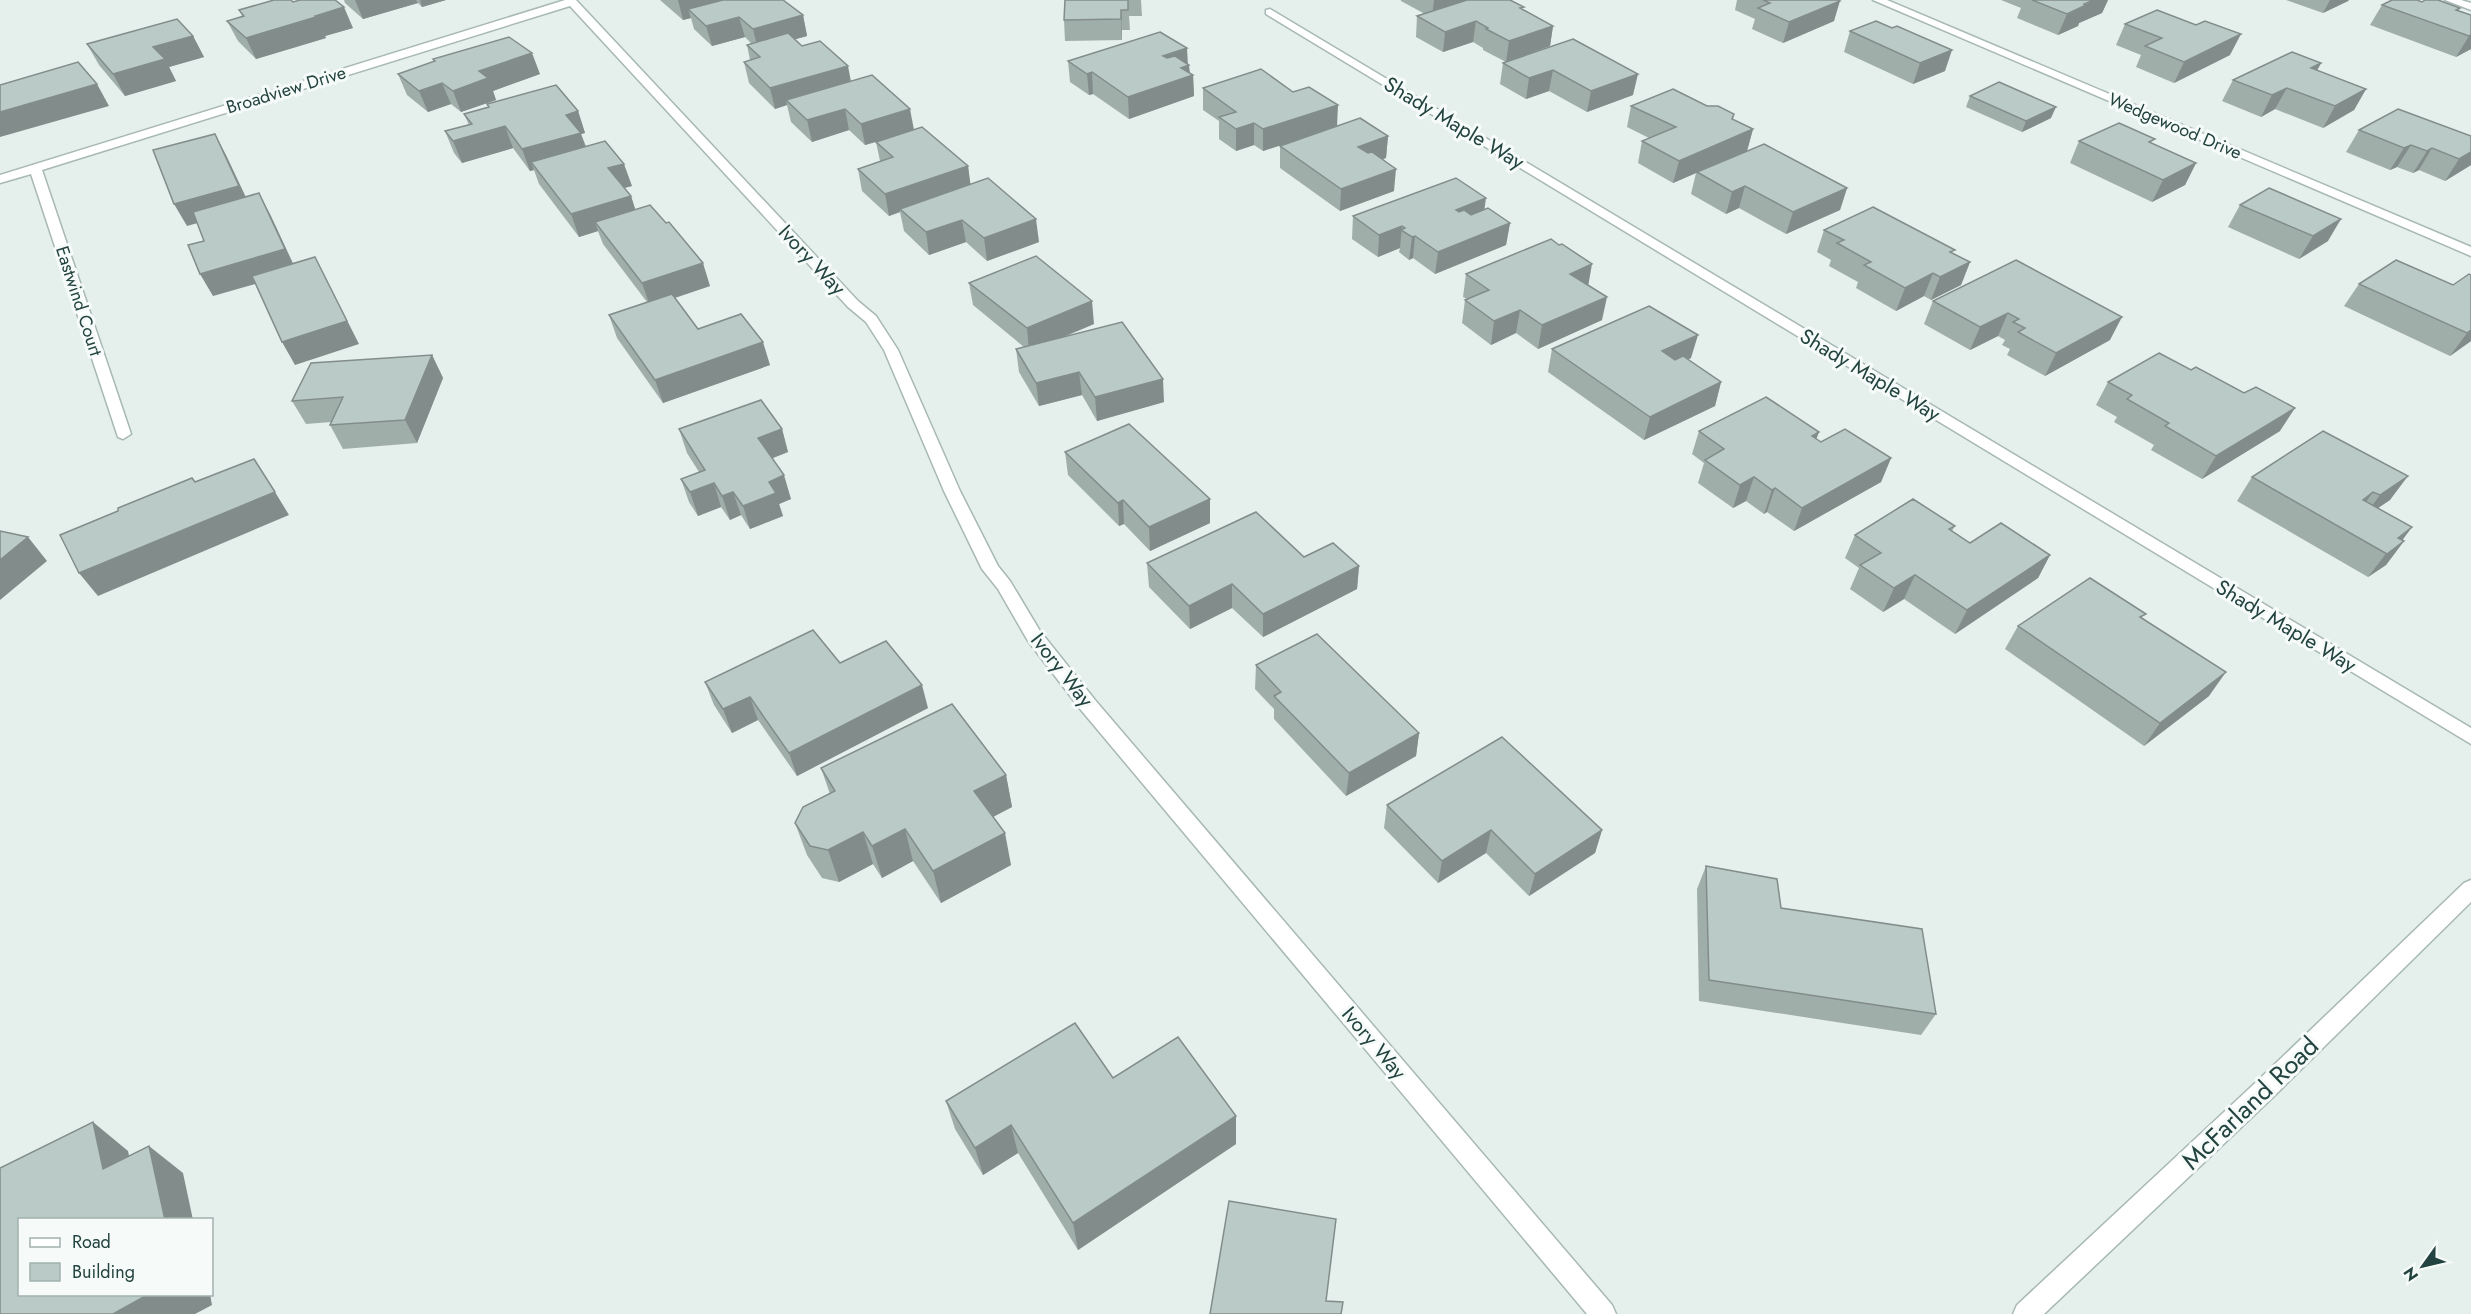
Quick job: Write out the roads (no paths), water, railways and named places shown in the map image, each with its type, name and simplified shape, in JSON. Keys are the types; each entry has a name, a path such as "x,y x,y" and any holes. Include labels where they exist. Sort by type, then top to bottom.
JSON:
{"street":[{"name":"Wedgewood Drive","path":"1878,0 2471,252"},
{"path":"2450,0 2471,7"},
{"name":"Broadview Drive","path":"0,179 570,1"},
{"name":"Ivory Way","path":"570,1 870,320 898,362 952,491 991,569 1004,585 1034,636 1104,723 1603,1314"},
{"name":"Shady Maple Way","path":"1270,12 2471,737"},
{"name":"Eastwind Court","path":"35,168 123,434"},
{"name":"McFarland Road","path":"2026,1314 2261,1093 2471,889"}]}
